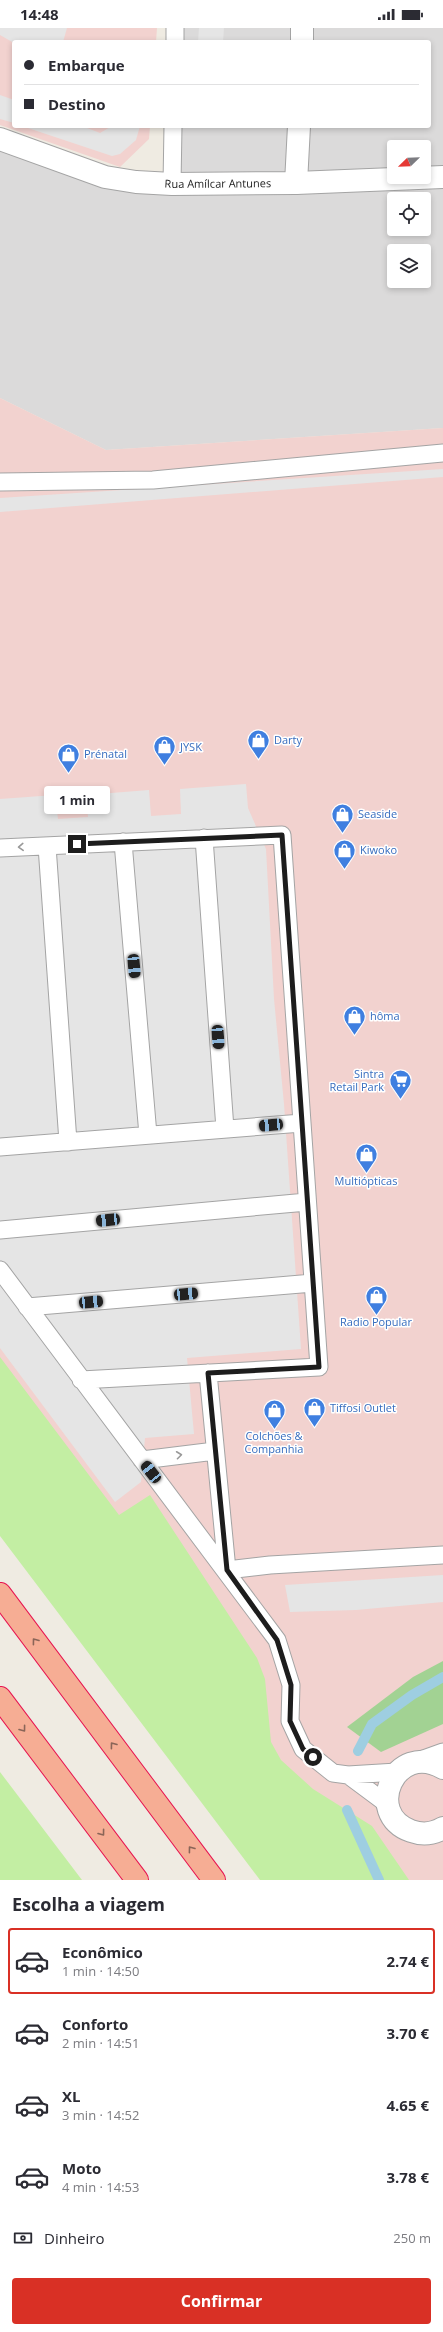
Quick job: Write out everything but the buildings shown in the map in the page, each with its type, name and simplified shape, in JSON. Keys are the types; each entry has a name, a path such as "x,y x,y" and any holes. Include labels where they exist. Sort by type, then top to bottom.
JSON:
{"highway":[{"path":"0,1594 214,1880"},
{"path":"0,1698 137,1880"}],"street":[{"path":"302,28 302,40"},
{"path":"296,183 299,128"},
{"name":"Rua Amílcar Antunes","path":"0,139 105,177 136,182 172,184 296,183 443,177"},
{"path":"443,1768 427,1761 418,1761 407,1765 398,1772 388,1787 388,1804 394,1819 408,1830 424,1834 443,1829"}],"lane":[{"path":"175,28 175,40"},
{"path":"172,184 173,128"},
{"path":"0,482 153,480 443,453"},
{"path":"0,848 282,835 319,1367 81,1380"},
{"path":"204,838 225,1129"},
{"path":"124,842 148,1135"},
{"path":"47,846 68,1142"},
{"path":"0,1147 302,1123"},
{"path":"0,1230 308,1202"},
{"path":"0,1270 81,1380 227,1570 277,1640 291,1685 290,1721 303,1749 333,1773 348,1775 398,1772"},
{"path":"28,1308 313,1283"},
{"path":"208,1373 227,1570"},
{"path":"142,1460 215,1451"},
{"path":"227,1570 270,1565 443,1555"},
{"path":"418,1761 443,1752"},
{"path":"348,1775 388,1804"}],"shaded area":[{"path":"0,28 157,28 156,40 12,40 12,128 150,128 149,139 120,167 0,125"},
{"path":"0,28 67,28 64,40 12,40 12,42 0,35"},
{"path":"175,28 443,28 443,428 106,450 0,398 0,139 172,184 173,128 431,128 431,40 175,40"},
{"path":"199,28 224,28 223,40 198,40"},
{"path":"0,95 12,99 12,122 0,119"},
{"path":"28,128 87,128 100,133 109,128 139,128 136,140 120,154 112,156"},
{"path":"0,398 106,450 443,428 443,1880 323,1880 0,1444"},
{"path":"443,469 443,477 0,512 0,498"},
{"path":"246,784 248,808 266,849 274,999 284,1104 301,1349 187,1358 194,1434 145,1438 141,1482 115,1502 0,1348 0,799 55,795 58,819 88,817 86,795 149,790 151,816 181,814 180,789"},
{"path":"443,1575 443,1602 356,1610 290,1612 285,1585"}],"green space":[{"path":"0,1357 119,1515 150,1495 257,1658 265,1679 271,1742 281,1760 313,1789 372,1826 409,1880 260,1880 0,1536"},
{"path":"443,1661 443,1724 381,1752 347,1727 413,1677"},
{"path":"0,1772 82,1880 0,1880"}],"waterway":[{"path":"358,1751 372,1724 412,1695 443,1677"},
{"path":"347,1810 379,1880"}],"place":[{"name":"Darty","path":"258,760"},
{"name":"JYSK","path":"165,766"},
{"name":"Prénatal","path":"69,774"},
{"name":"Seaside","path":"342,834"},
{"name":"Kiwoko","path":"344,870"},
{"name":"hôma","path":"355,1036"},
{"name":"Sintra Retail Park","path":"400,1100"},
{"name":"Multiópticas","path":"366,1174"},
{"name":"Radio Popular","path":"376,1316"},
{"name":"Tiffosi Outlet","path":"314,1428"},
{"name":"Colchões & Companhia","path":"274,1430"}],"route":[{"path":"77,844 282,835 319,1367 208,1373 227,1570 277,1640 291,1685 290,1721 303,1749 313,1757"}]}
